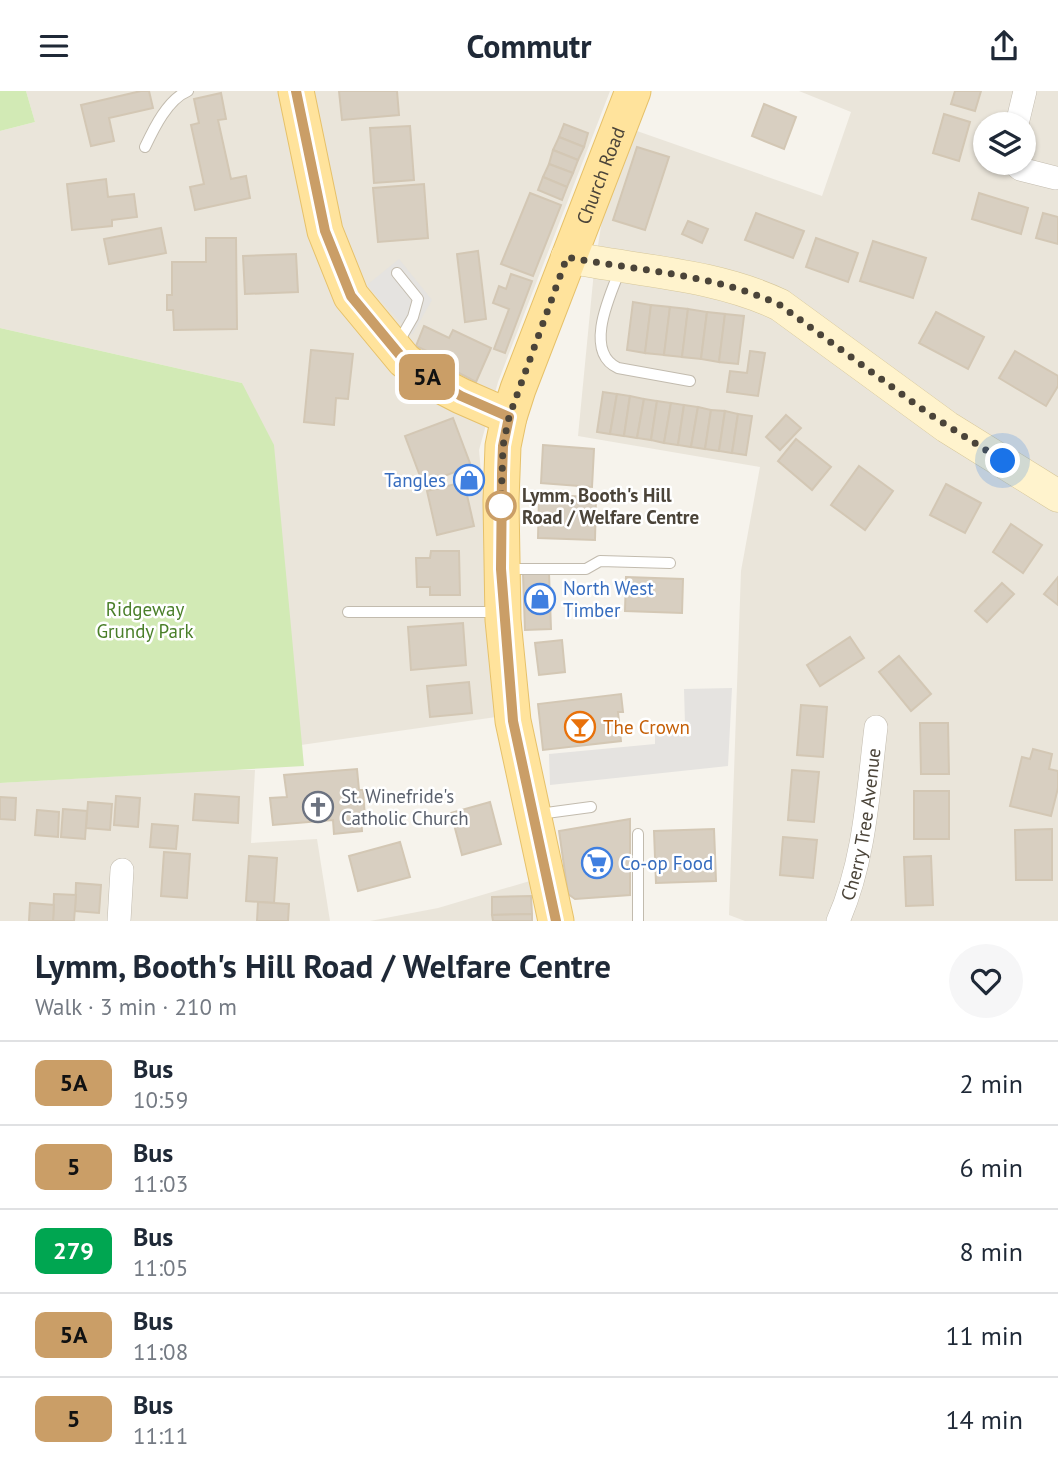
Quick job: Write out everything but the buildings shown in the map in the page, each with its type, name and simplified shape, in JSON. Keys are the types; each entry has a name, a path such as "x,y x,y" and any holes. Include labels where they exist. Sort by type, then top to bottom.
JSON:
{"main road":[{"path":"296,91 325,231 351,296 404,360 430,380 509,417"},
{"name":"Church Road","path":"556,921 513,721 501,569 503,446 509,417 567,257 633,91"},
{"path":"567,257 715,282 754,293 780,305 947,427 1058,496"}],"street":[{"path":"1020,112 1025,91"},
{"path":"1036,173 1056,178"},
{"name":"Cherry Tree Avenue","path":"838,921 858,867 876,727"},
{"path":"119,921 122,870"}],"lane":[{"path":"145,147 178,95 188,91"},
{"path":"621,268 603,316 600,339 609,364 690,381"},
{"path":"395,349 413,317 418,299 397,273"},
{"path":"501,569 586,569 600,561 670,563"},
{"path":"348,612 503,613"},
{"path":"533,815 591,807"},
{"path":"638,834 638,921"}],"shaded area":[{"path":"26,91 610,91 498,382 479,450 503,716 301,745 242,383 0,328 0,131 35,122"},
{"path":"799,91 1058,91 1058,921 745,921 729,915 741,571 760,467 578,436 594,271 607,188 637,131 822,196 851,112"},
{"path":"399,259 432,300 412,335 367,285"},
{"path":"732,688 728,766 550,785 549,754 655,744 655,725 685,724 684,689"},
{"path":"255,770 251,843 317,839 330,921 0,921 0,783"},
{"path":"530,881 533,921 370,921 438,908"}],"green space":[{"path":"0,91 26,91 35,122 0,131"},
{"name":"Ridgeway Grundy Park","path":"0,328 242,383 274,445 304,766 0,783"}],"bus line":[{"name":"5A","path":"296,91 325,231 351,296 404,360 430,380 509,417 503,446 501,501 503,620 513,721 556,921"}],"place":[{"name":"Tangles","path":"469,480"},
{"name":"Lymm, Booth's Hill Road / Welfare Centre","path":"501,506"},
{"name":"North West Timber","path":"540,599"},
{"name":"The Crown","path":"580,727"},
{"name":"St. Winefride's Catholic Church","path":"318,807"},
{"name":"Co-op Food","path":"597,863"}],"route":[{"path":"501,506 503,446 509,417 567,257 715,282 754,293 780,305 947,427 1003,461"}]}
